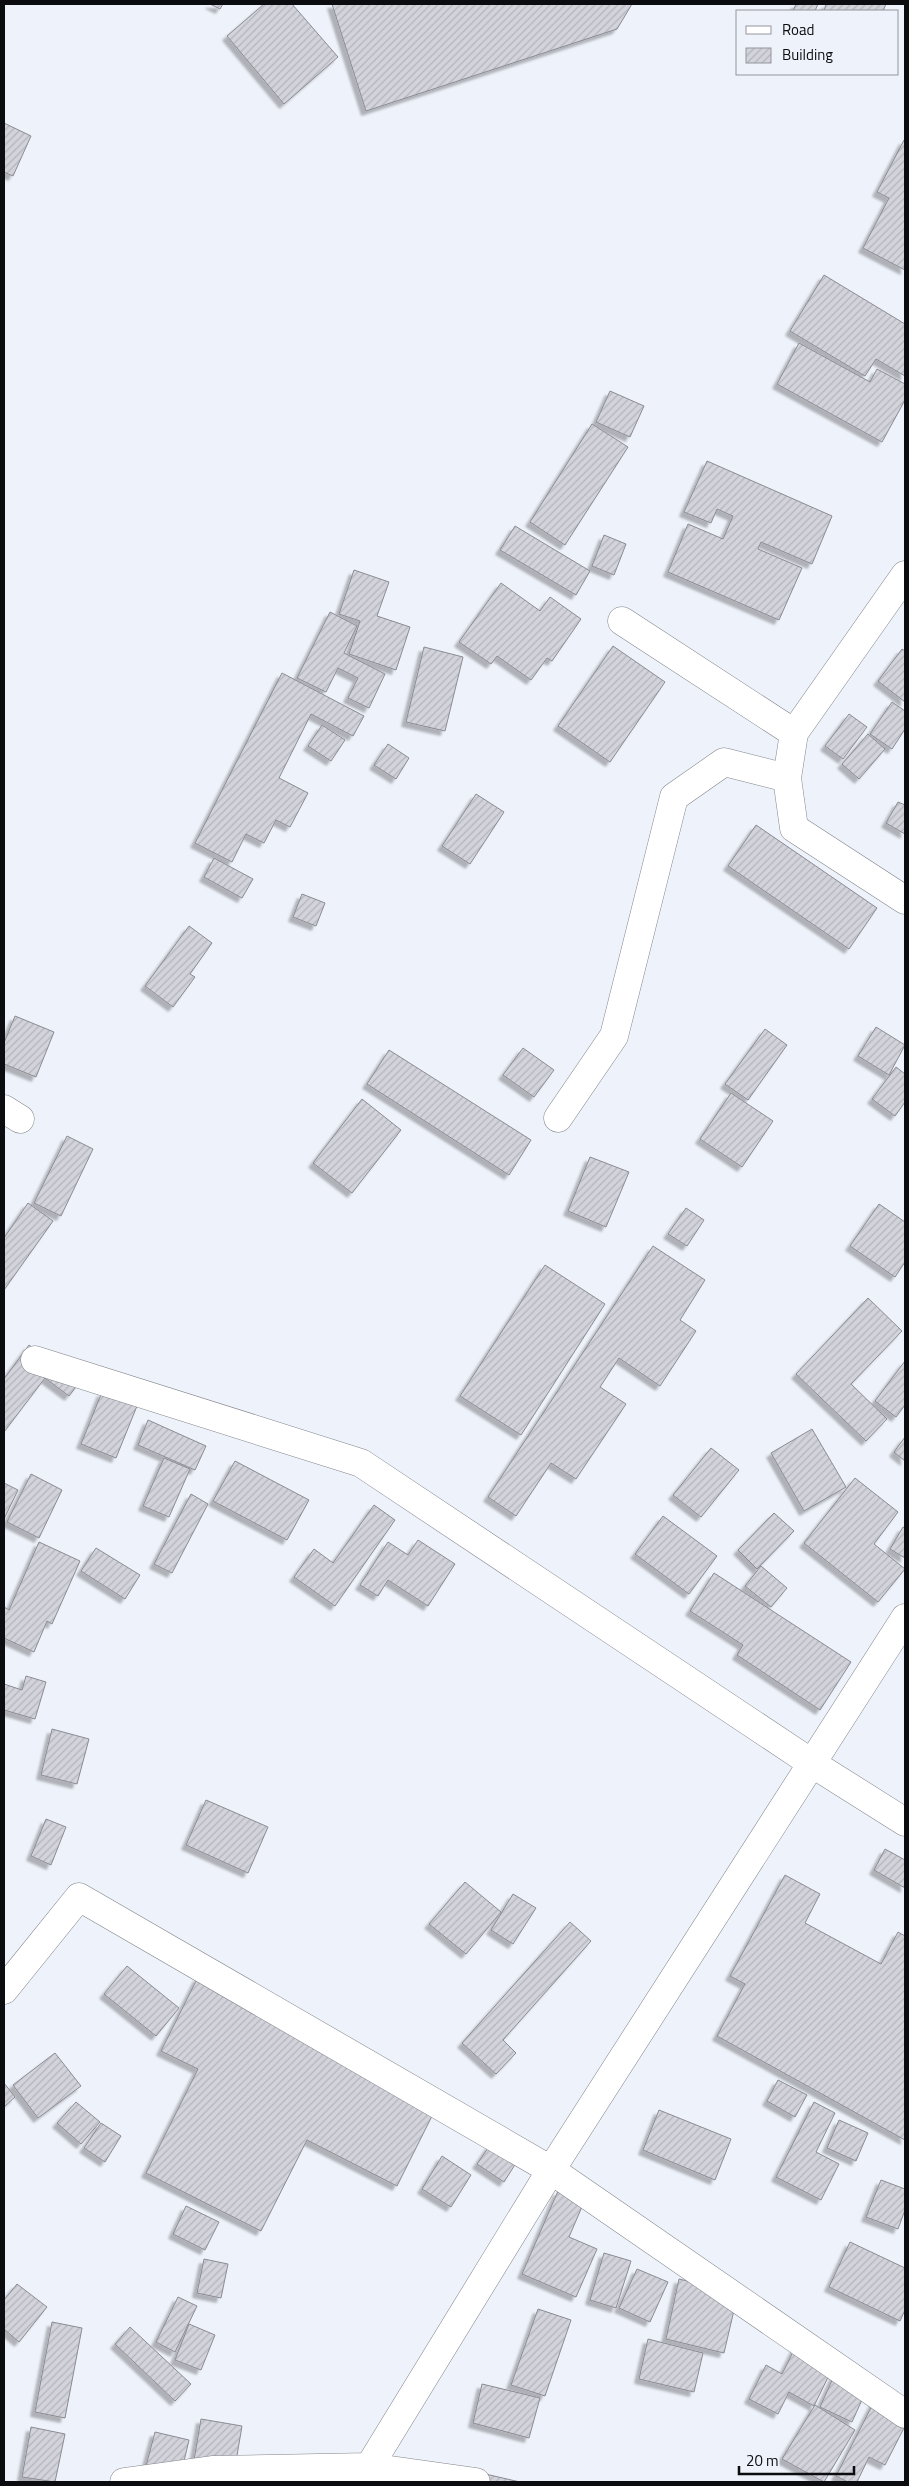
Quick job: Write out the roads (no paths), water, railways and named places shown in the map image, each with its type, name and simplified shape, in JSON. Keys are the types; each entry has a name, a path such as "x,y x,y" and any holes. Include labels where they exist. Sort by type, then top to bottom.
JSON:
{"street":[{"path":"905,575 794,733 787,778 794,828 905,900"},
{"path":"622,621 794,733"},
{"path":"558,1118 614,1036 674,797 724,762 787,778"},
{"path":"35,1360 361,1463 813,1764 905,1822"},
{"path":"368,2466 551,2170 905,1618"},
{"path":"4,1990 79,1897 551,2170 905,2414"},
{"path":"124,2482 212,2470 368,2466 476,2482"}]}
